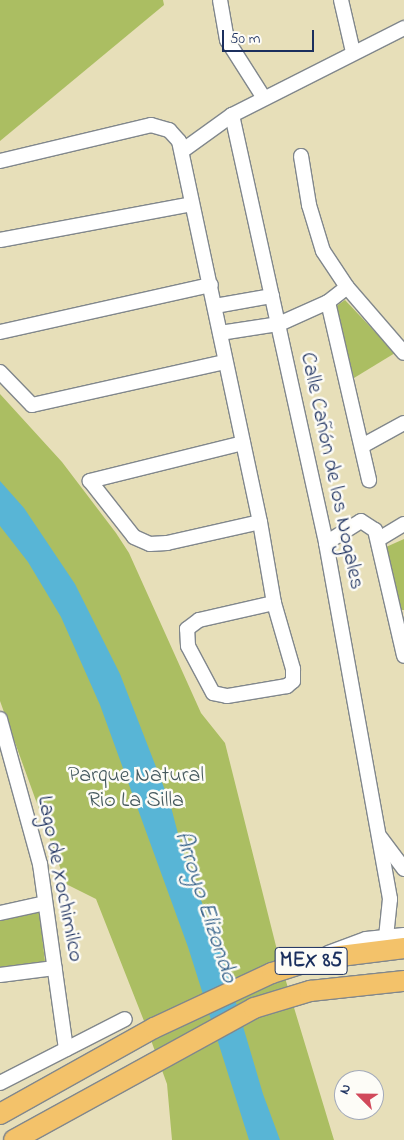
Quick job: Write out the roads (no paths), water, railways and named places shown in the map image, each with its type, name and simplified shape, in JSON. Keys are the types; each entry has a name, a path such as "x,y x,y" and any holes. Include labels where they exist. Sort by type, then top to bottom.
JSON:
{"highway":[{"name":"MEX 85","path":"0,1114 154,1028 272,973 316,959 404,948"},
{"name":"MEX 85","path":"14,1140 254,1008 310,991 404,981"}],"street":[{"path":"220,0 227,40 264,98"},
{"path":"342,0 353,52"},
{"path":"182,151 232,115 353,52 404,28"},
{"name":"Calle Cañón de los Nogales","path":"232,115 326,543 390,899 386,936"},
{"path":"0,160 155,125 174,135 182,151 211,285 260,522 274,603 293,668 293,681 287,686 227,696 213,693 188,646 187,629 199,620 274,603"},
{"path":"301,156 317,236 330,264 347,287 404,353"},
{"path":"0,240 192,204"},
{"path":"0,332 211,285"},
{"path":"220,333 279,324 328,302 347,287"},
{"path":"215,306 272,296"},
{"path":"328,302 369,480"},
{"path":"0,372 32,405 226,362"},
{"path":"362,446 404,423"},
{"path":"243,443 90,481 134,536 150,544 167,544 260,522"},
{"path":"326,543 361,521 372,526 379,539 401,626 404,656"},
{"path":"379,539 404,524"},
{"name":"Lago de Xochimilco","path":"0,719 29,816 46,903 66,1049"},
{"name":"Calle Cañón de los Nogales","path":"380,837 404,868"},
{"path":"0,913 46,903"},
{"path":"316,959 348,944 386,936 404,935"},
{"path":"0,975 55,968"},
{"path":"0,1082 125,1019"}],"water":[{"path":"0,481 24,508 75,584 120,674 170,803 182,849 224,962 263,1094 280,1140 249,1140 188,947 100,705 61,617 28,562 0,526"}],"park label":[{"name":"Parque Natural Rio La Silla","path":"136,788"}],"water label":[{"name":"Arroyo Elizondo","path":"205,907"}]}
